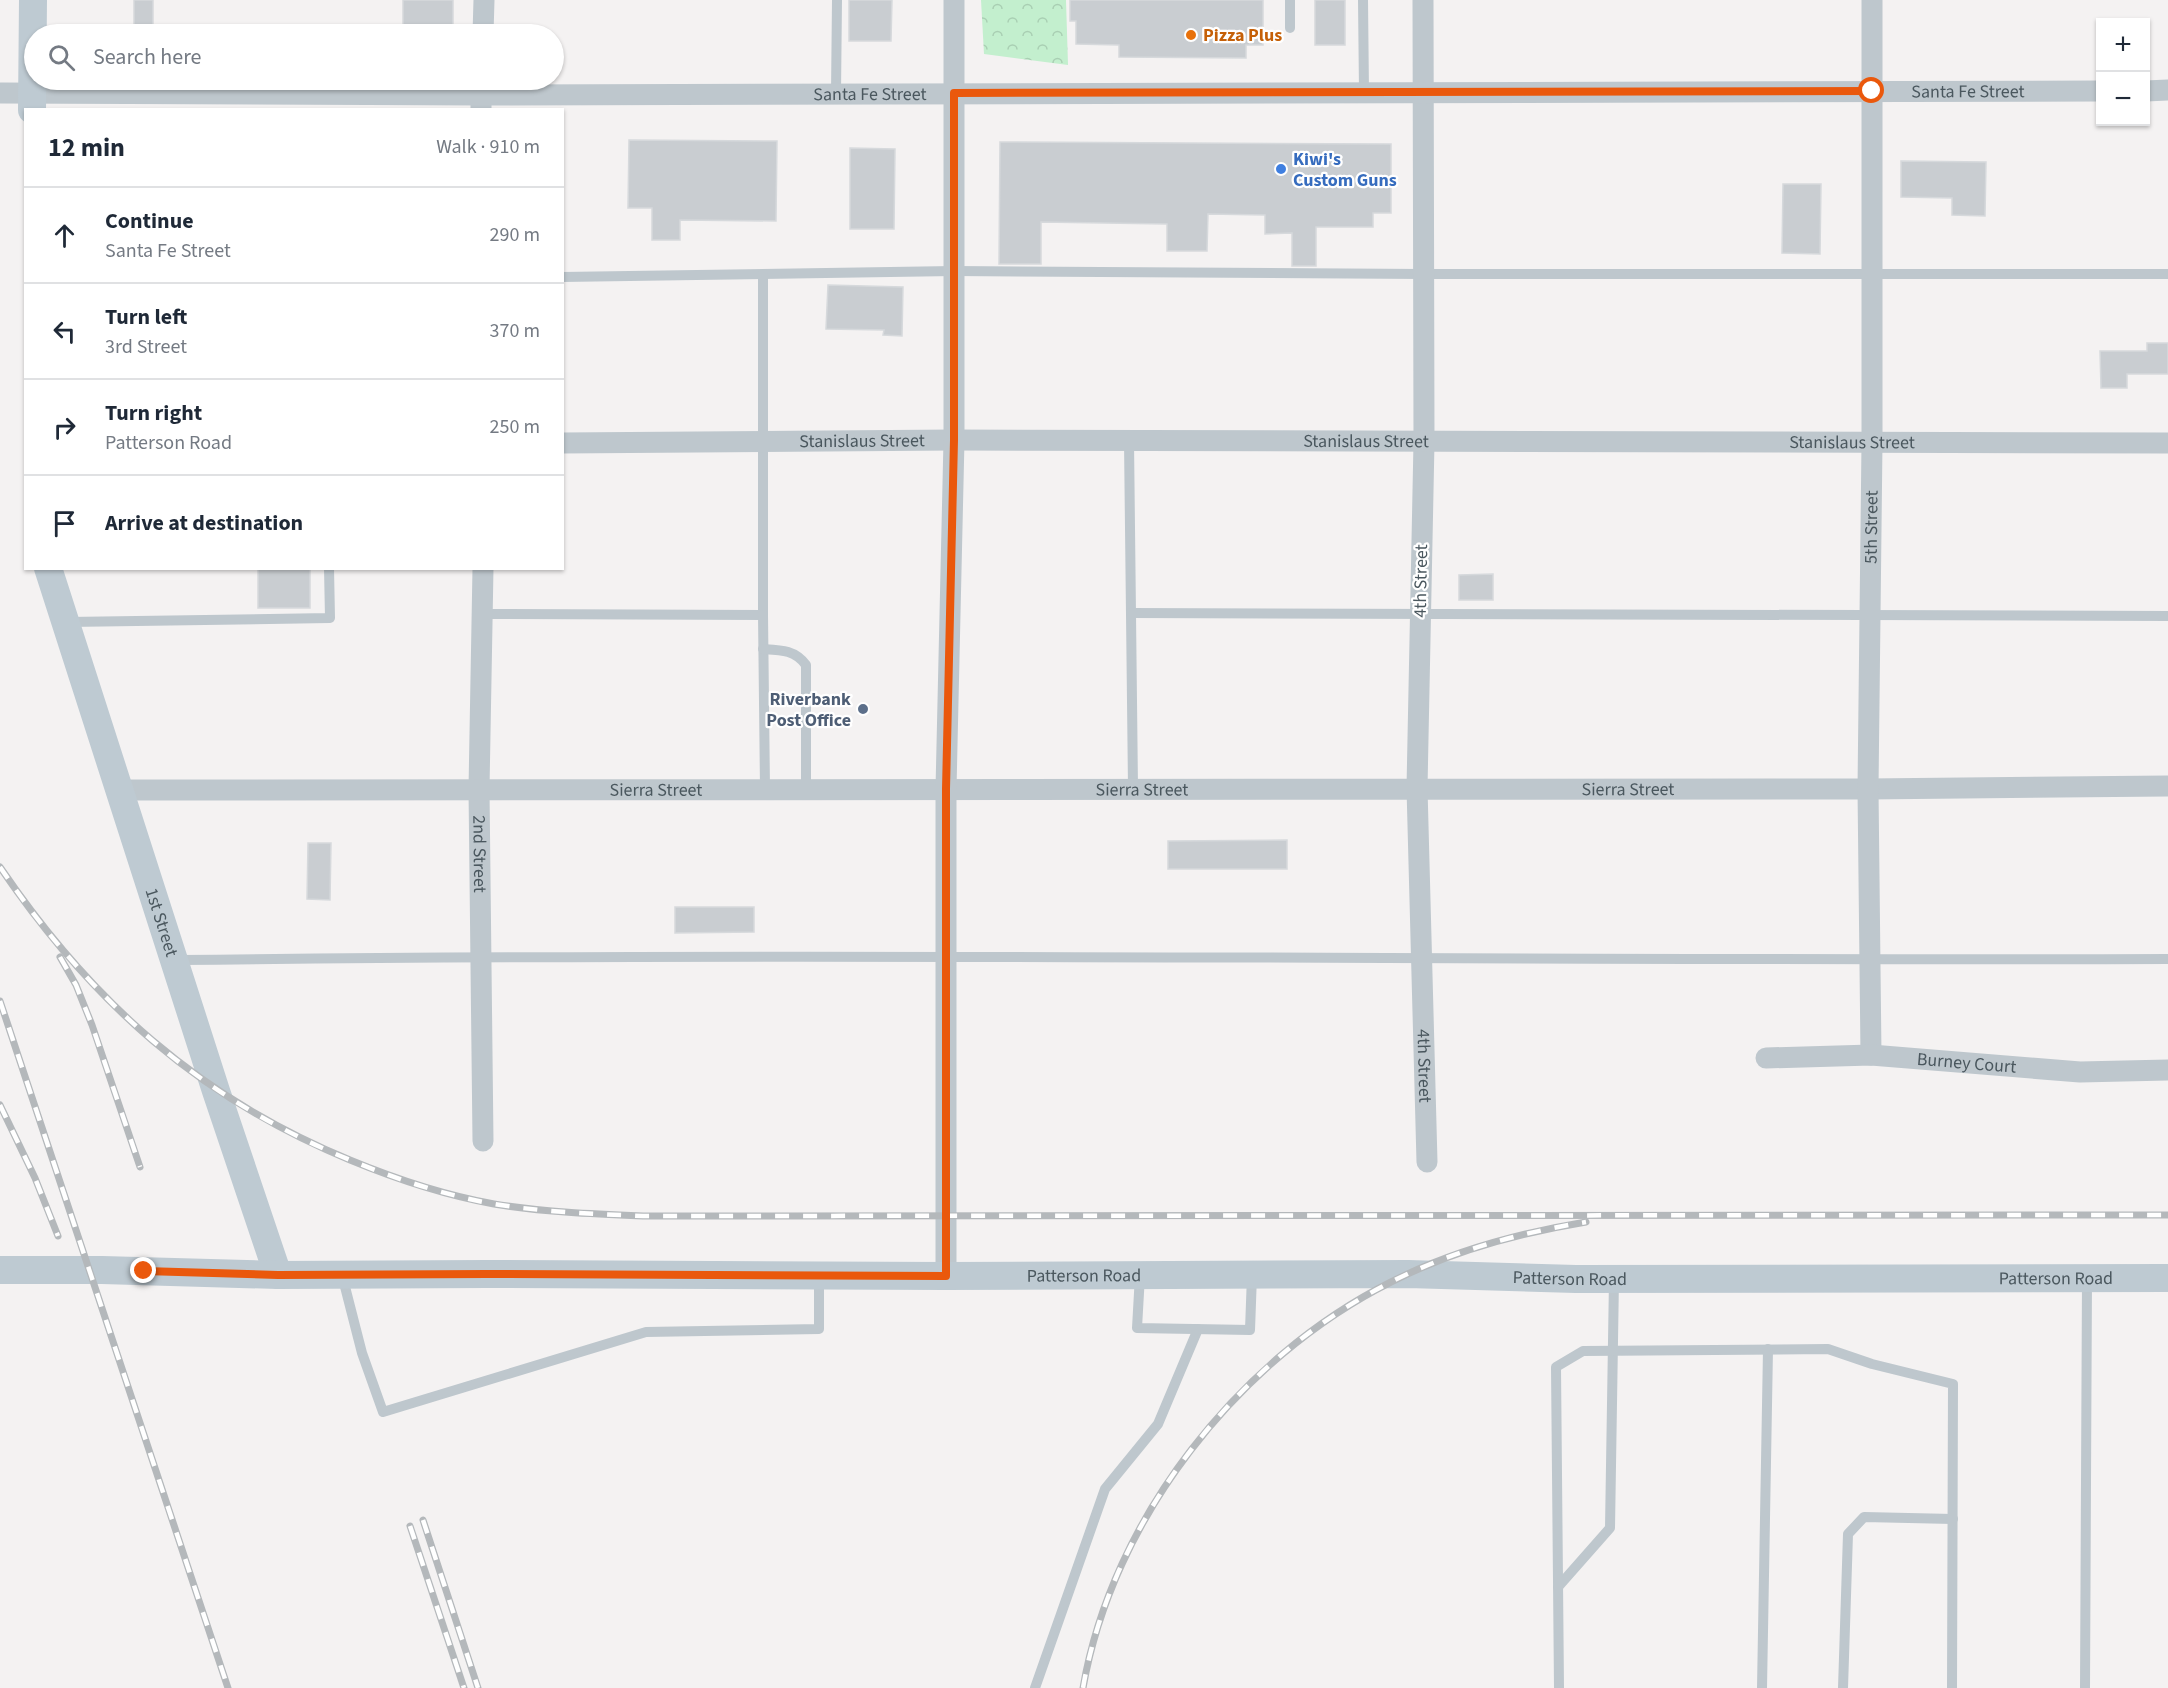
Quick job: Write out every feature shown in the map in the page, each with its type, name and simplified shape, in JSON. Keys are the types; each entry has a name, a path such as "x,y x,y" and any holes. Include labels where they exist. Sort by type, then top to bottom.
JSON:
{"main road":[{"path":"33,0 33,24"},
{"name":"1st Street","path":"49,570 118,790 278,1275"},
{"name":"Patterson Road","path":"0,1270 102,1270 278,1275 1429,1274 1614,1279 2168,1278"}],"street":[{"path":"483,24 484,0"},
{"path":"946,1276 946,789 954,440 954,0"},
{"name":"4th Street","path":"1423,0 1424,442 1417,788 1427,1162"},
{"name":"5th Street","path":"1871,1055 1868,789 1872,443 1872,0"},
{"path":"2150,90 2168,90"},
{"name":"Santa Fe Street","path":"0,93 32,101 355,101 481,95 2096,91"},
{"name":"Stanislaus Street","path":"564,443 954,440 2168,443"},
{"name":"2nd Street","path":"483,570 479,789 483,1141"},
{"name":"Sierra Street","path":"118,790 1868,789 2168,786"},
{"name":"Burney Court","path":"1766,1059 1871,1055 2080,1072 2168,1070"}],"lane":[{"path":"836,93 837,0"},
{"path":"1290,0 1290,28"},
{"path":"1364,0 1364,92"},
{"path":"564,277 954,271 1423,274 2168,274"},
{"path":"763,274 761,442 765,789"},
{"path":"1130,441 1133,789"},
{"path":"65,622 330,618 329,570"},
{"path":"1131,613 2168,616"},
{"path":"482,614 763,615"},
{"path":"763,649 788,651 800,657 806,665 806,789"},
{"path":"174,960 481,956 2168,959"},
{"path":"1140,1275 1137,1328 1250,1330 1252,1274"},
{"path":"342,1275 362,1353 383,1412 646,1332 819,1329 819,1275"},
{"path":"2085,1688 2087,1278"},
{"path":"1558,1587 1610,1528 1614,1279"},
{"path":"1035,1688 1105,1490 1158,1424 1198,1329"},
{"path":"1559,1688 1556,1367 1583,1351 1828,1349 1872,1364 1953,1384 1952,1688"},
{"path":"1762,1688 1768,1350"},
{"path":"1843,1688 1848,1534 1864,1517 1953,1519"}],"green space":[{"path":"981,0 1066,0 1068,65 984,54"}],"building":[{"path":"134,0 153,0 153,24 134,24"},
{"path":"403,0 453,0 453,24 403,24"},
{"path":"849,0 892,0 891,41 849,41"},
{"path":"1070,0 1263,0 1263,45 1246,45 1246,58 1119,57 1119,45 1076,44 1076,21 1070,21"},
{"path":"1315,0 1345,0 1345,45 1315,45"},
{"path":"629,140 777,141 776,221 680,220 680,240 652,240 652,208 628,208"},
{"path":"1000,142 1391,144 1391,213 1373,213 1373,227 1316,227 1316,266 1292,266 1292,233 1265,234 1265,215 1208,214 1207,251 1167,251 1167,224 1041,222 1041,264 999,264"},
{"path":"850,148 895,149 894,229 850,229"},
{"path":"1901,161 1986,162 1985,216 1952,215 1952,198 1901,197"},
{"path":"1783,184 1821,184 1820,254 1782,253"},
{"path":"828,285 903,287 902,336 883,335 884,330 826,329"},
{"path":"2147,343 2168,343 2168,374 2127,374 2127,388 2101,388 2100,351 2147,351"},
{"path":"258,570 310,570 310,608 258,608"},
{"path":"1493,574 1493,600 1459,600 1459,575"},
{"path":"1287,840 1287,869 1168,869 1168,841"},
{"path":"308,843 331,843 330,900 307,899"},
{"path":"675,907 754,907 754,932 675,933"}],"railway":[{"path":"0,867 35,916 72,961 111,1002 152,1040 197,1075 244,1107 295,1135 385,1174 457,1196 512,1207 643,1216 2168,1215"},
{"path":"60,957 76,985 92,1025 140,1167"},
{"path":"0,1001 228,1688"},
{"path":"0,1105 35,1178 58,1236"},
{"path":"1083,1688 1098,1625 1122,1564 1153,1505 1191,1450 1234,1399 1283,1354 1335,1314 1391,1282 1438,1261 1486,1244 1586,1222"},
{"path":"423,1520 478,1688"},
{"path":"410,1526 464,1688"}],"place":[{"name":"Pizza Plus","path":"1191,35"},
{"name":"Kiwi's Custom Guns","path":"1281,169"},
{"name":"Riverbank Post Office","path":"863,709"}],"route":[{"path":"144,1271 278,1275 946,1276 946,789 954,440 954,93 1872,91"}]}
